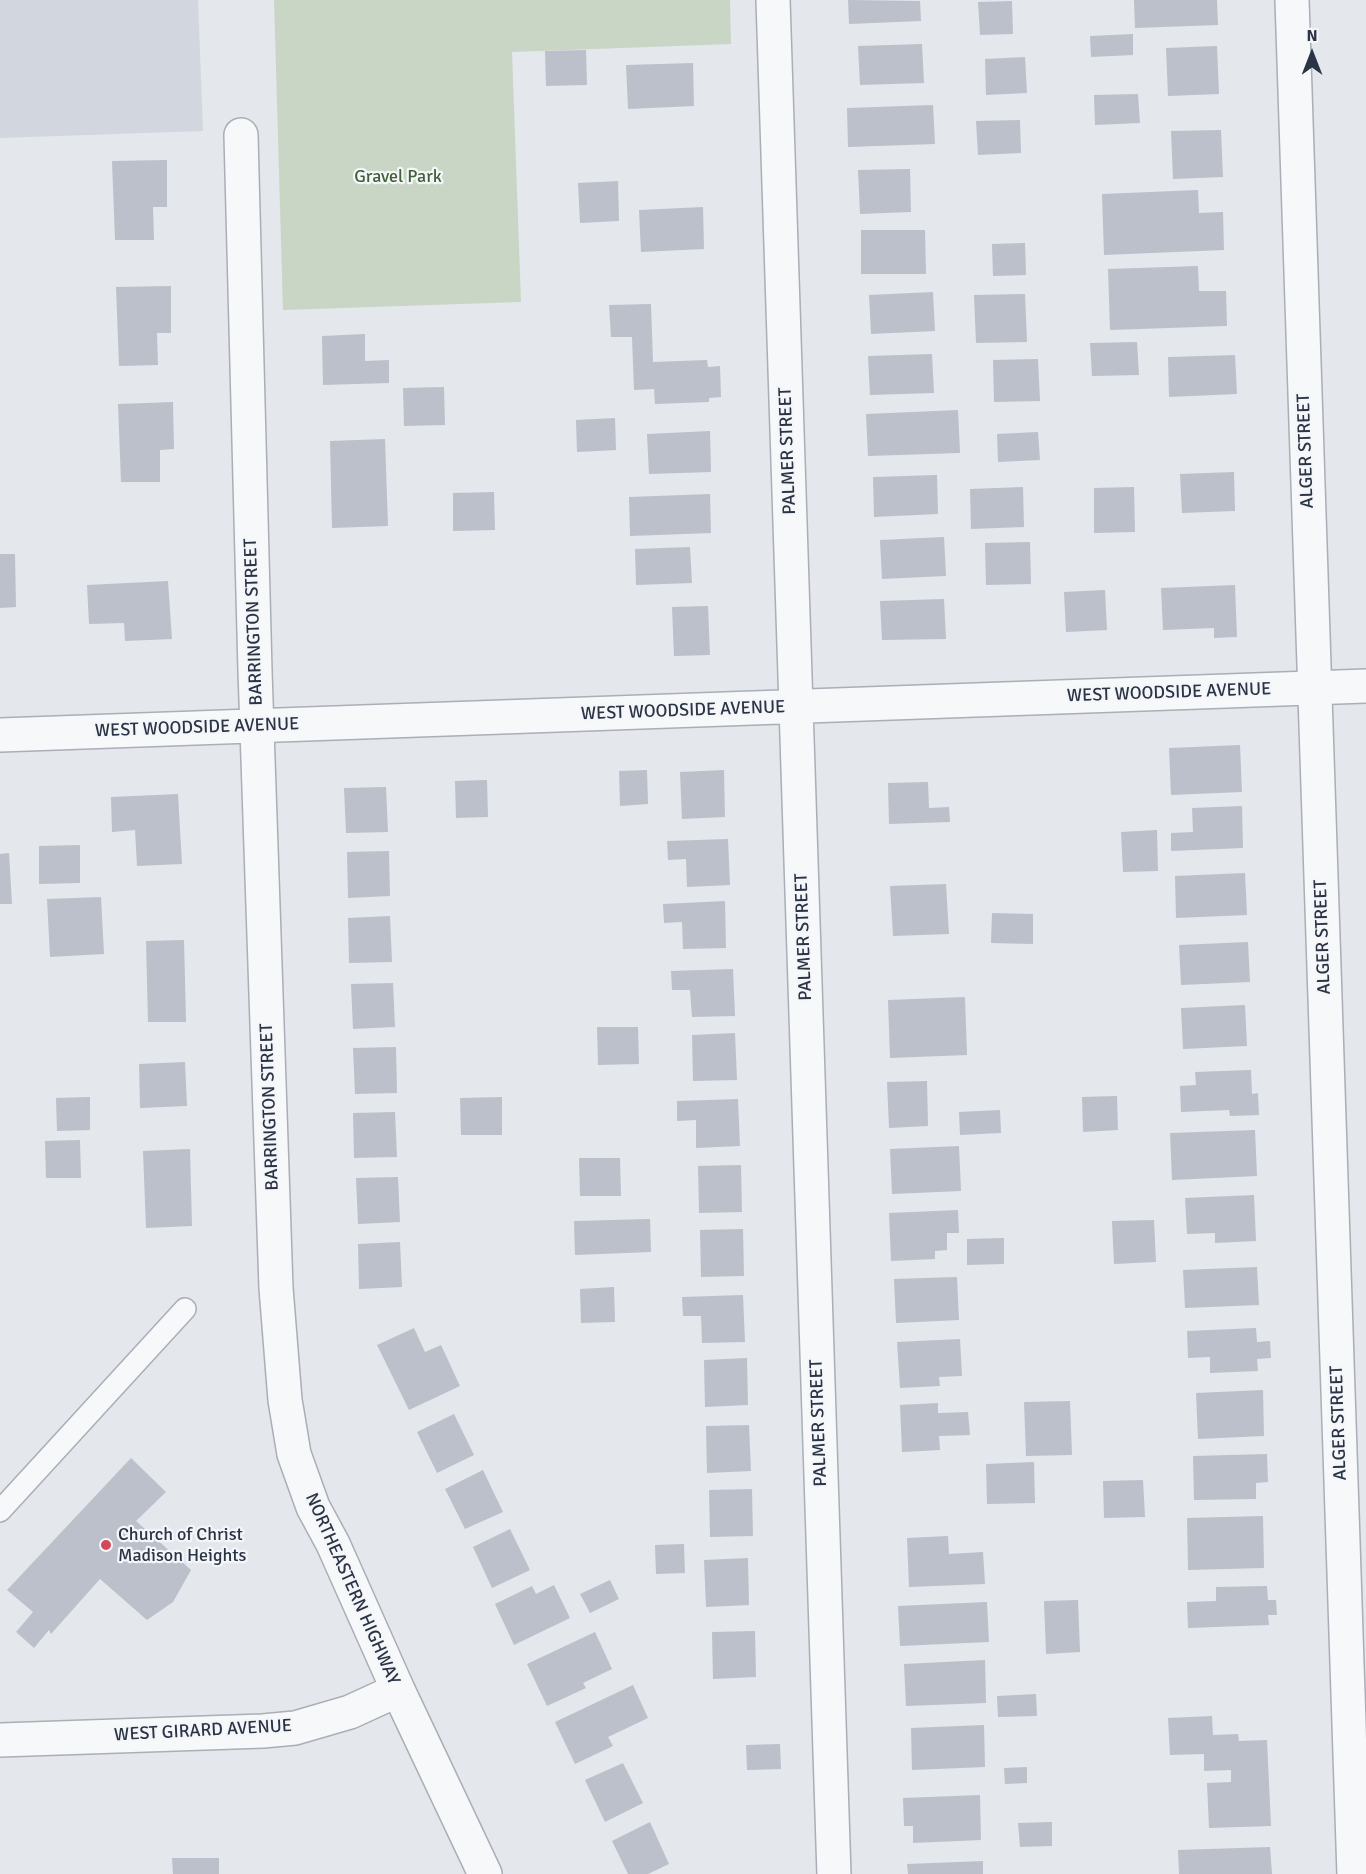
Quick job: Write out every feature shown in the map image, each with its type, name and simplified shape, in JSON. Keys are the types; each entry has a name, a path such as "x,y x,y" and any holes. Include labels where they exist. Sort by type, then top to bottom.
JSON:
{"street":[{"name":"PALMER STREET","path":"773,0 834,1874"},
{"name":"ALGER STREET","path":"1292,0 1354,1874"},
{"name":"BARRINGTON STREET","path":"241,135 257,726 276,1288"},
{"name":"WEST WOODSIDE AVENUE","path":"0,735 1366,686"},
{"name":"NORTHEASTERN HIGHWAY","path":"276,1288 285,1400 294,1454 313,1507 333,1544 398,1690 485,1874"},
{"name":"WEST GIRARD AVENUE","path":"0,1740 295,1728 351,1712 398,1690"}],"lane":[{"path":"0,1511 184,1309"}],"shaded area":[{"path":"0,0 198,0 203,131 0,138"}],"green space":[{"name":"Gravel Park","path":"274,0 730,0 731,44 512,52 521,302 283,310"}],"building":[{"path":"848,0 920,1 921,21 849,24"},
{"path":"1134,0 1217,0 1218,25 1135,28"},
{"path":"1012,1 1013,34 980,35 978,2"},
{"path":"1133,34 1133,55 1091,57 1090,36"},
{"path":"922,44 924,83 860,85 858,46"},
{"path":"1217,46 1219,94 1168,96 1166,48"},
{"path":"586,50 587,85 546,86 545,51"},
{"path":"1025,57 1027,93 986,95 985,59"},
{"path":"693,63 694,106 628,109 626,65"},
{"path":"1138,94 1140,123 1095,125 1094,95"},
{"path":"933,105 935,144 848,147 847,108"},
{"path":"1020,120 1021,153 978,155 976,121"},
{"path":"1221,130 1223,177 1173,179 1171,131"},
{"path":"167,160 167,207 153,207 154,240 115,240 112,161"},
{"path":"910,169 911,212 860,214 858,170"},
{"path":"618,181 619,221 580,223 578,183"},
{"path":"1198,190 1199,213 1223,212 1224,250 1104,255 1102,194"},
{"path":"703,207 704,249 641,252 639,210"},
{"path":"861,230 925,230 926,274 861,274"},
{"path":"1025,243 1026,275 993,276 992,244"},
{"path":"1198,266 1199,291 1226,291 1227,326 1110,330 1108,269"},
{"path":"171,286 171,333 157,333 158,365 119,366 116,287"},
{"path":"933,292 935,331 871,334 869,295"},
{"path":"1025,294 1027,342 976,343 974,295"},
{"path":"651,304 653,362 707,360 708,367 720,366 721,397 709,398 709,402 655,404 654,389 634,390 632,337 611,337 609,305"},
{"path":"365,334 365,361 389,360 389,383 323,385 322,336"},
{"path":"1137,342 1139,375 1092,376 1090,343"},
{"path":"932,354 934,393 870,395 868,356"},
{"path":"1235,355 1237,394 1169,397 1168,357"},
{"path":"1038,359 1040,401 994,402 993,360"},
{"path":"444,387 445,425 404,426 403,388"},
{"path":"173,402 174,449 160,450 160,482 121,482 118,404"},
{"path":"958,410 960,453 868,456 866,414"},
{"path":"615,418 616,450 577,452 576,420"},
{"path":"710,431 711,472 649,474 647,434"},
{"path":"1038,432 1040,460 998,462 997,434"},
{"path":"385,439 388,526 332,528 330,441"},
{"path":"1234,472 1235,511 1182,513 1180,474"},
{"path":"937,475 938,514 874,517 873,477"},
{"path":"1023,487 1024,527 971,529 970,489"},
{"path":"1134,487 1135,532 1094,533 1094,488"},
{"path":"494,492 495,530 453,531 453,493"},
{"path":"710,494 711,533 630,536 629,497"},
{"path":"944,537 946,576 882,579 880,540"},
{"path":"1030,542 1031,584 986,585 985,543"},
{"path":"690,547 692,583 636,585 635,549"},
{"path":"0,554 15,554 16,607 0,608"},
{"path":"168,581 172,639 125,641 124,623 89,624 87,585"},
{"path":"1235,585 1237,637 1214,638 1214,628 1163,630 1161,588"},
{"path":"1105,590 1107,630 1066,632 1064,592"},
{"path":"944,599 946,639 882,640 880,601"},
{"path":"708,606 710,655 674,656 672,607"},
{"path":"1240,745 1242,792 1171,795 1169,748"},
{"path":"647,770 648,804 620,806 619,771"},
{"path":"724,770 725,817 682,819 680,772"},
{"path":"487,780 488,817 456,818 455,781"},
{"path":"928,782 929,808 949,807 950,822 889,824 888,783"},
{"path":"386,787 388,832 346,833 344,788"},
{"path":"178,794 182,864 137,866 135,830 112,832 111,797"},
{"path":"1242,806 1243,848 1171,851 1171,833 1193,832 1192,808"},
{"path":"1157,830 1158,871 1123,872 1121,832"},
{"path":"728,839 730,885 687,887 686,859 668,860 667,841"},
{"path":"80,845 80,883 39,884 39,846"},
{"path":"389,851 390,896 348,898 347,852"},
{"path":"9,853 12,904 0,904 0,854"},
{"path":"1245,873 1247,915 1176,918 1175,876"},
{"path":"946,884 949,934 893,936 890,886"},
{"path":"101,897 104,954 50,957 47,899"},
{"path":"725,901 726,948 683,949 682,922 664,923 663,904"},
{"path":"992,913 1033,914 1033,944 991,943"},
{"path":"390,916 392,962 349,963 348,918"},
{"path":"184,940 186,1022 148,1022 146,941"},
{"path":"1248,942 1250,982 1181,985 1179,945"},
{"path":"733,969 735,1016 692,1017 690,990 672,990 671,971"},
{"path":"393,983 395,1027 353,1029 351,984"},
{"path":"965,997 967,1055 890,1058 888,1000"},
{"path":"1245,1005 1247,1046 1183,1049 1181,1008"},
{"path":"597,1027 638,1027 639,1064 598,1065"},
{"path":"735,1033 737,1080 693,1081 692,1035"},
{"path":"396,1047 397,1093 355,1094 353,1048"},
{"path":"185,1062 187,1106 140,1108 139,1064"},
{"path":"1251,1070 1252,1094 1258,1093 1259,1115 1230,1116 1229,1110 1181,1112 1180,1086 1196,1085 1195,1072"},
{"path":"927,1081 928,1126 889,1128 887,1082"},
{"path":"1117,1096 1118,1130 1083,1132 1082,1097"},
{"path":"90,1097 90,1130 57,1131 56,1098"},
{"path":"502,1097 502,1135 461,1135 460,1098"},
{"path":"738,1099 740,1146 696,1148 696,1120 677,1121 677,1101"},
{"path":"1000,1110 1001,1133 960,1135 959,1112"},
{"path":"395,1112 397,1157 354,1158 353,1113"},
{"path":"1255,1130 1257,1176 1172,1180 1170,1133"},
{"path":"80,1140 81,1178 46,1178 45,1141"},
{"path":"959,1146 961,1191 892,1194 890,1149"},
{"path":"190,1149 192,1226 146,1228 143,1151"},
{"path":"579,1158 620,1158 621,1196 580,1196"},
{"path":"741,1165 742,1212 699,1213 698,1166"},
{"path":"398,1177 400,1222 358,1224 356,1178"},
{"path":"1254,1195 1256,1241 1215,1243 1215,1233 1187,1234 1185,1198"},
{"path":"958,1210 959,1233 947,1233 947,1250 935,1251 935,1259 891,1261 889,1213"},
{"path":"650,1219 651,1252 575,1255 574,1221"},
{"path":"1154,1220 1156,1262 1114,1264 1112,1221"},
{"path":"743,1229 744,1276 701,1277 700,1230"},
{"path":"1004,1238 1004,1264 967,1265 967,1239"},
{"path":"400,1242 402,1287 359,1289 358,1244"},
{"path":"1257,1267 1259,1305 1185,1308 1183,1270"},
{"path":"957,1277 959,1320 896,1323 894,1279"},
{"path":"614,1287 615,1322 581,1323 580,1289"},
{"path":"743,1295 745,1342 702,1343 701,1316 683,1316 682,1297"},
{"path":"414,1328 425,1352 441,1345 460,1386 409,1410 377,1345"},
{"path":"1256,1328 1257,1342 1270,1341 1271,1358 1257,1359 1258,1371 1210,1373 1210,1357 1188,1358 1187,1331"},
{"path":"960,1339 962,1376 939,1377 940,1386 900,1388 897,1342"},
{"path":"747,1358 748,1405 705,1407 704,1360"},
{"path":"1263,1390 1264,1436 1198,1439 1196,1393"},
{"path":"1070,1401 1072,1455 1026,1456 1024,1402"},
{"path":"938,1403 938,1413 968,1412 970,1435 939,1436 940,1450 902,1452 900,1405"},
{"path":"454,1414 474,1455 437,1473 417,1432"},
{"path":"749,1425 751,1471 707,1473 706,1426"},
{"path":"1267,1454 1268,1482 1256,1483 1256,1499 1194,1500 1193,1456"},
{"name":"Church of Christ Madison Heights","path":"131,1458 166,1492 136,1521 191,1570 173,1602 147,1620 100,1579 51,1634 49,1630 34,1648 16,1632 33,1612 7,1590"},
{"path":"1034,1462 1035,1503 987,1504 986,1464"},
{"path":"483,1470 503,1512 465,1529 445,1489"},
{"path":"1143,1480 1145,1517 1104,1518 1103,1481"},
{"path":"752,1489 753,1536 710,1537 709,1490"},
{"path":"1263,1516 1264,1568 1188,1570 1187,1518"},
{"path":"510,1529 530,1570 492,1588 473,1547"},
{"path":"948,1536 949,1554 983,1552 985,1584 909,1587 907,1538"},
{"path":"684,1544 685,1573 656,1574 655,1545"},
{"path":"748,1558 749,1605 706,1607 704,1560"},
{"path":"610,1580 619,1599 590,1613 580,1594"},
{"path":"554,1585 570,1618 514,1645 495,1604 532,1586 536,1594"},
{"path":"1267,1586 1268,1600 1276,1600 1277,1615 1268,1615 1269,1625 1188,1628 1187,1602 1216,1601 1216,1587"},
{"path":"1078,1600 1080,1652 1046,1654 1044,1601"},
{"path":"987,1602 989,1642 900,1646 898,1606"},
{"path":"755,1631 756,1677 713,1679 712,1632"},
{"path":"595,1632 612,1669 583,1683 586,1688 547,1706 527,1664"},
{"path":"985,1660 986,1703 906,1706 904,1664"},
{"path":"633,1685 648,1718 608,1737 613,1746 575,1764 555,1722"},
{"path":"1036,1694 1037,1716 998,1717 997,1696"},
{"path":"1212,1716 1213,1735 1238,1734 1239,1741 1267,1740 1271,1826 1209,1828 1207,1783 1231,1782 1231,1770 1204,1771 1204,1754 1170,1755 1168,1718"},
{"path":"984,1725 985,1767 912,1770 911,1728"},
{"path":"780,1744 781,1769 747,1770 746,1745"},
{"path":"623,1763 643,1803 605,1822 585,1780"},
{"path":"1027,1767 1027,1783 1005,1784 1004,1768"},
{"path":"980,1795 981,1840 913,1843 913,1826 904,1826 903,1798"},
{"path":"650,1822 669,1864 648,1874 628,1874 612,1841"},
{"path":"1052,1822 1052,1846 1020,1847 1018,1823"},
{"path":"1270,1847 1272,1874 1179,1874 1178,1850"},
{"path":"172,1858 219,1858 219,1874 173,1874"},
{"path":"983,1861 983,1874 908,1874 907,1864"}],"place":[{"name":"Church of Christ Madison Heights","path":"106,1545"}]}
